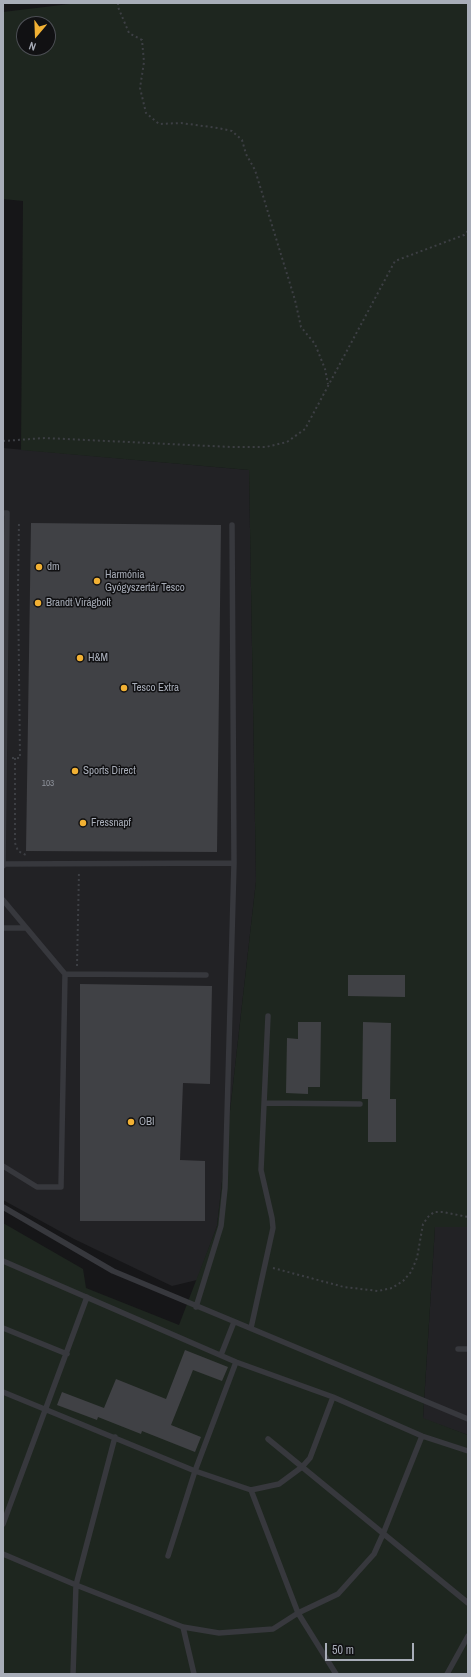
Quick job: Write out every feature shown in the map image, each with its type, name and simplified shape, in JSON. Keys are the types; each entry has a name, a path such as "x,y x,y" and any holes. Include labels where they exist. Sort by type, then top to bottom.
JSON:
{"lane":[{"path":"3,513 7,513 5,569 3,865 234,863"},
{"path":"196,1307 221,1226 224,1195 234,863 232,525"},
{"path":"3,900 65,974 61,1187 37,1187 3,1166"},
{"path":"3,928 26,928"},
{"path":"65,974 206,975"},
{"path":"251,1328 266,1266 273,1228 261,1170 268,1016"},
{"path":"264,1103 360,1104"},
{"path":"3,1207 113,1271 196,1307 251,1328 468,1419"},
{"path":"3,1261 87,1296 236,1362 333,1397 422,1436 468,1451"},
{"path":"3,1524 67,1354 87,1296"},
{"path":"221,1355 234,1322"},
{"path":"3,1328 67,1354"},
{"path":"458,1349 468,1349"},
{"path":"168,1556 195,1470 236,1362"},
{"path":"3,1392 195,1470 251,1490 279,1484 302,1467 310,1458 333,1397"},
{"path":"3,1554 76,1585 183,1627 219,1633 273,1629 298,1613 338,1594 374,1554 422,1436"},
{"path":"72,1674 76,1585 115,1438"},
{"path":"268,1439 468,1603"},
{"path":"251,1490 298,1613 336,1674"},
{"path":"183,1627 194,1674"},
{"path":"447,1674 468,1636"}],"path":[{"path":"118,3 118,7 130,33 142,40 144,62 140,88 146,113 159,124 181,123 218,128 232,131 242,140 246,154 257,176 295,300 301,327 315,344 325,368 328,385"},
{"path":"3,441 45,438 231,447 266,447 287,442 305,429 395,261 464,235 468,231"},
{"path":"19,521 18,586 20,758"},
{"path":"15,758 15,843 18,851 29,857"},
{"path":"77,974 79,864"},
{"path":"266,1266 344,1287 378,1291 392,1288 403,1281 411,1272 418,1258 423,1224 428,1217 434,1212 443,1212 468,1217"}],"shaded area":[{"path":"78,3 468,3 468,1227 435,1227 423,1418 468,1435 468,1674 3,1674 3,1223 83,1269 86,1288 179,1325 217,1226 256,881 249,470 21,450 23,201 3,199 3,12"},
{"path":"3,448 249,470 256,881 217,1226 197,1280 172,1286 74,1239 3,1200"},
{"path":"435,1227 468,1227 468,1435 423,1419"}],"building":[{"name":"Tesco Extra","path":"31,523 221,525 217,852 26,851"},
{"path":"348,975 405,975 405,997 348,996"},
{"name":"OBI","path":"80,984 212,986 210,1084 183,1083 180,1160 205,1161 205,1221 80,1221"},
{"path":"298,1022 321,1022 320,1087 308,1087 308,1094 286,1093 287,1038 298,1039"},
{"path":"363,1022 391,1023 390,1099 396,1099 396,1142 368,1142 368,1099 362,1099"},
{"path":"185,1350 228,1367 222,1381 193,1370 171,1425 201,1437 195,1452 142,1431 141,1434 98,1417 97,1420 57,1405 62,1392 104,1408 116,1379 166,1399"}],"place":[{"name":"dm","path":"39,567"},
{"name":"Harmónia Gyógyszertár Tesco","path":"97,581"},
{"name":"Brandt Virágbolt","path":"38,603"},
{"name":"H&M","path":"80,658"},
{"name":"Tesco Extra","path":"124,688"},
{"name":"Sports Direct","path":"75,771"},
{"name":"Fressnapf","path":"83,823"},
{"name":"OBI","path":"131,1122"}]}
